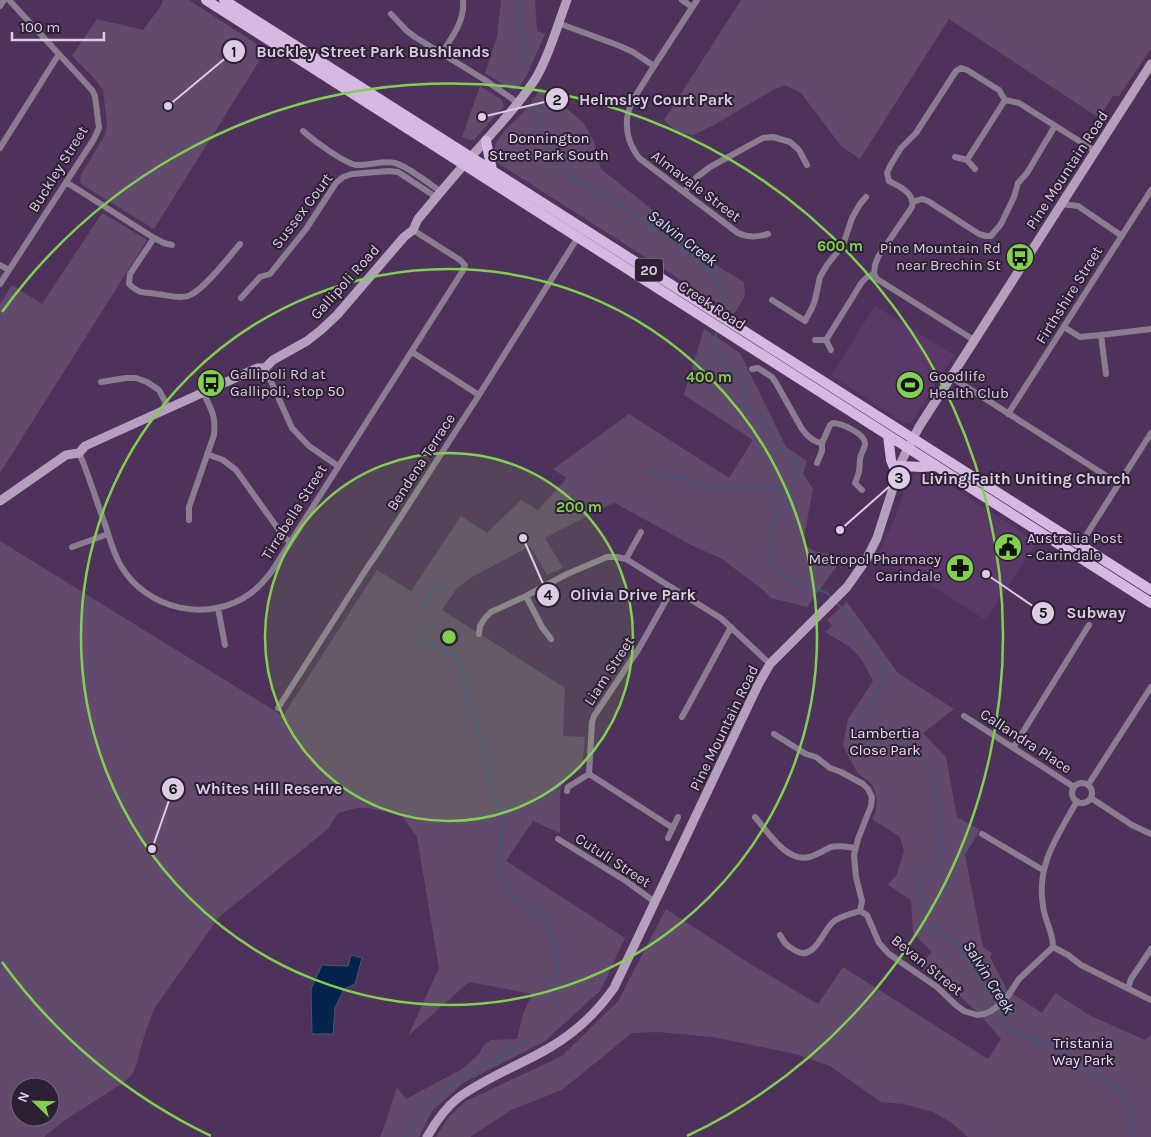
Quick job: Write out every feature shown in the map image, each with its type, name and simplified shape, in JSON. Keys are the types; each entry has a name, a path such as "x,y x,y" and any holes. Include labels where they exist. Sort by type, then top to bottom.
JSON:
{"main road":[{"name":"Creek Road","path":"206,0 467,161 712,317 724,332 888,436 910,443 936,466 1151,603"},
{"name":"Creek Road","path":"224,0 467,161 492,170 580,233"},
{"path":"486,141 492,170"},
{"name":"Creek Road","path":"712,317 726,320 910,443 1151,590"},
{"path":"888,436 891,460 898,470 936,466"}],"street":[{"path":"0,6 4,0"},
{"name":"Buckley Street","path":"0,284 94,139 99,128 95,96 92,90 9,0"},
{"path":"442,54 461,22 464,9 463,0"},
{"name":"Gallipoli Road","path":"0,501 66,456 79,453 85,446 257,368 265,368 273,360 307,341 321,330 337,315 404,237 413,230 418,219 518,103 541,69 567,0"},
{"path":"682,0 692,7"},
{"name":"Almavale Street","path":"697,0 654,66 631,106 627,132 630,146 639,158 738,233 748,237 768,234"},
{"path":"391,14 415,37 485,80 518,103"},
{"path":"558,23 620,46 654,66"},
{"path":"0,148 59,54"},
{"name":"Pine Mountain Road","path":"427,1137 446,1110 458,1098 550,1048 590,1017 614,988 758,685 770,664 847,587 866,560 877,538 898,470 910,443 1151,64"},
{"path":"974,340 877,279 874,274 878,257 912,207 913,202 909,193 889,181 887,173 901,148 916,132 956,71 961,68 999,90 1006,100 1019,103 1095,151"},
{"path":"967,160 1006,100"},
{"path":"913,202 922,199 928,201 979,234 991,236 1001,224 1018,184 1027,173 1055,126"},
{"path":"304,132 347,162 356,165 388,162 402,166 439,195"},
{"path":"684,192 697,176 710,167 763,138 781,138 790,142 799,150 807,165"},
{"path":"954,157 967,160 975,170"},
{"path":"402,166 398,172 439,195"},
{"name":"Sussex Court","path":"241,298 260,276 270,274 306,229 336,183 343,177 361,173 398,172"},
{"path":"66,182 154,238 164,243 172,244"},
{"path":"1070,190 1078,206"},
{"name":"Firthshire Street","path":"1008,414 1151,190"},
{"path":"772,300 805,321 815,300 820,277 827,265 843,246 852,218 866,197"},
{"path":"1061,204 1078,206 1122,236"},
{"name":"Tirrabella Street","path":"79,453 120,566 144,592 157,600 190,610 218,608 235,602 251,593 264,582 272,571 462,272 464,265 460,260 413,230"},
{"name":"Bendena Terrace","path":"278,708 479,395 580,233"},
{"path":"154,238 130,274 130,284 136,291 179,297 188,296 196,292 240,244"},
{"path":"0,265 9,270"},
{"path":"826,340 862,282 874,274"},
{"path":"1064,327 1080,337 1151,330"},
{"path":"1101,336 1106,374"},
{"path":"815,340 826,340"},
{"path":"826,340 831,350"},
{"path":"412,352 479,395"},
{"path":"265,368 292,428 309,446 338,466"},
{"path":"752,370 758,368 772,377 807,436 822,443"},
{"path":"951,377 1119,484"},
{"path":"101,382 136,378 147,382 159,390 168,408"},
{"path":"188,520 189,507 214,434 214,414 203,392"},
{"path":"817,463 822,451 822,443 830,425 833,423 844,425 854,430 865,441 855,483 862,490"},
{"path":"1080,545 1151,433"},
{"path":"207,454 224,460 236,470 284,537 290,542"},
{"path":"626,559 641,532"},
{"path":"72,547 108,534"},
{"path":"479,634 480,626 490,612 526,596 567,574 607,557 617,557 626,559 722,619 770,664"},
{"name":"Liam Street","path":"589,774 594,716 638,650 673,588"},
{"path":"526,596 542,628 551,639"},
{"path":"218,608 225,645"},
{"path":"1013,748 1089,625"},
{"path":"682,717 731,627"},
{"path":"1088,785 1151,687"},
{"name":"Callandra Place","path":"964,716 1074,788"},
{"path":"774,734 806,754 816,757 830,768 863,784 872,797 871,806 855,848 856,877 862,901 860,911 832,923 814,949 807,952 799,952 785,944 780,935"},
{"path":"566,792 568,787 589,774 673,828"},
{"path":"1080,783 1088,785 1092,791 1090,798 1084,802 1077,801 1073,795 1074,788 1080,783"},
{"path":"1090,798 1132,826 1151,834"},
{"path":"1077,801 1046,858 1043,870 1042,904 1045,919 1052,936 1053,947 1062,951 1081,965 1151,1000"},
{"path":"668,838 678,817"},
{"path":"755,817 784,851 793,856 810,857 838,846 855,848"},
{"path":"982,834 1043,870"},
{"name":"Cutuli Street","path":"558,839 626,881 655,902"},
{"name":"Bevan Street","path":"860,911 867,915 879,943 889,954 937,987 964,1011 977,1015 991,1011 1001,1004 1018,979 1053,947"},
{"path":"1128,988 1131,979 1151,949"}],"shaded area":[{"path":"875,306 954,355 912,422 909,423 904,423 831,375"},
{"path":"916,473 936,476 1037,542 986,620 879,553 895,518 907,482"}],"green space":[{"path":"163,0 189,0 266,50 154,229 81,184 81,175 105,135 107,122 103,91 97,81 72,56 97,19 143,30 161,6"},
{"path":"501,0 535,0 537,31 545,34 526,77 517,89 512,90 485,73 497,37"},
{"path":"741,0 1151,0 1151,49 1119,96 1113,96 1099,118 949,19 860,159 841,146 801,93 785,85 693,135 677,132 664,120"},
{"path":"480,86 502,100 504,106 474,140 470,140 462,137"},
{"name":"Donnington Street Park South","path":"541,88 585,125 594,142 601,169 663,218 714,264 744,282 745,296 734,314 501,165 495,158 494,151 500,136 529,106"},
{"path":"102,213 147,240 0,473 0,304 12,285 42,304"},
{"path":"704,329 740,353 786,447 807,461 803,474 813,489 804,537 806,546 815,551 834,556 837,566 807,607 771,598 722,559 691,545 615,503 545,538 563,568 547,575 530,546 472,577 457,588 442,610 565,688 563,736 585,737 582,768 563,783 560,790 560,833 533,821 506,861 625,938 601,990 545,1041 463,1083 432,1111 419,1137 380,1137 397,1087 406,1099 462,1069 491,1040 517,1039 523,1014 532,994 469,982 408,1036 439,968 417,837 401,815 369,808 357,808 338,813 328,829 219,917 154,1009 133,1073 123,1083 60,1124 60,1077 10,1077 10,1127 56,1127 44,1137 0,1137 0,541 283,716 377,570 411,591 461,516 487,533 521,500 538,510 567,478 553,469 629,414 729,478 753,440 684,395"},
{"path":"847,602 898,673 954,709 923,733 946,757 957,817 980,830 965,855 983,947 992,953 990,957 1007,990 1042,1013 1055,993 1091,1016 1145,1040 1151,1035 1151,1137 968,1137 952,1123 933,1112 903,1104 881,1102 830,1066 796,1054 713,1037 658,1032 632,1033 562,1090 511,1110 470,1137 436,1137 449,1117 466,1101 562,1056 618,1001 666,909 752,965 818,1004 843,967 988,1059 1001,1039 980,1015 949,986 920,965 932,952 913,933 911,900 888,885 897,874 904,851 900,837 872,819 876,811 877,800 875,791 871,783 858,774 843,746 848,719 873,681 862,660 850,647 825,632 832,626 827,620"}],"water":[{"path":"351,955 362,958 355,984 344,989 335,1008 333,1034 312,1034 311,989 322,965 348,966"}],"waterway":[{"name":"Salvin Creek","path":"518,0 521,36 529,69"},
{"name":"Salvin Creek","path":"533,99 542,138 560,170 647,223 680,246 709,270 716,277 722,290 724,299 722,314"},
{"name":"Salvin Creek","path":"717,330 715,342 717,354 742,385 745,397 744,405 747,410 760,417 766,429 772,434 776,444 799,469 767,542 772,563 785,578 827,593 832,599"},
{"path":"649,471 718,489 770,486 790,492"},
{"path":"442,581 424,602 412,626 416,633 427,643 454,656 461,664 467,703 482,745 502,822 501,847 497,869 505,889 520,902 543,916 559,955 558,976 549,1001"},
{"name":"Salvin Creek","path":"836,602 850,617 880,660 886,675 860,721 860,739 868,747 881,748 894,743 906,745 920,752 937,786 940,812 937,827 943,845 941,853 924,876 920,887 923,899 921,910 926,923 948,936 962,951 976,971 989,993 998,1015 1007,1027 1025,1037 1047,1044 1098,1077 1115,1085 1133,1121 1135,1137"},
{"path":"405,1137 428,1102 475,1071 527,1041"}],"place":[{"name":"Buckley Street Park Bushlands","path":"168,106"},
{"name":"Helmsley Court Park","path":"482,117"},
{"name":"Pine Mountain Rd near Brechin St","path":"1020,257"},
{"name":"Gallipoli Rd at Gallipoli, stop 50","path":"211,383"},
{"name":"Goodlife Health Club","path":"910,385"},
{"name":"Living Faith Uniting Church","path":"840,530"},
{"name":"Olivia Drive Park","path":"523,538"},
{"name":"Australia Post - Carindale","path":"1008,547"},
{"name":"Metropol Pharmacy Carindale","path":"960,568"},
{"name":"Subway","path":"986,574"},
{"name":"Whites Hill Reserve","path":"152,849"}],"park label":[{"name":"Lambertia Close Park","path":"885,742"},
{"name":"Tristania Way Park","path":"1083,1052"}]}
